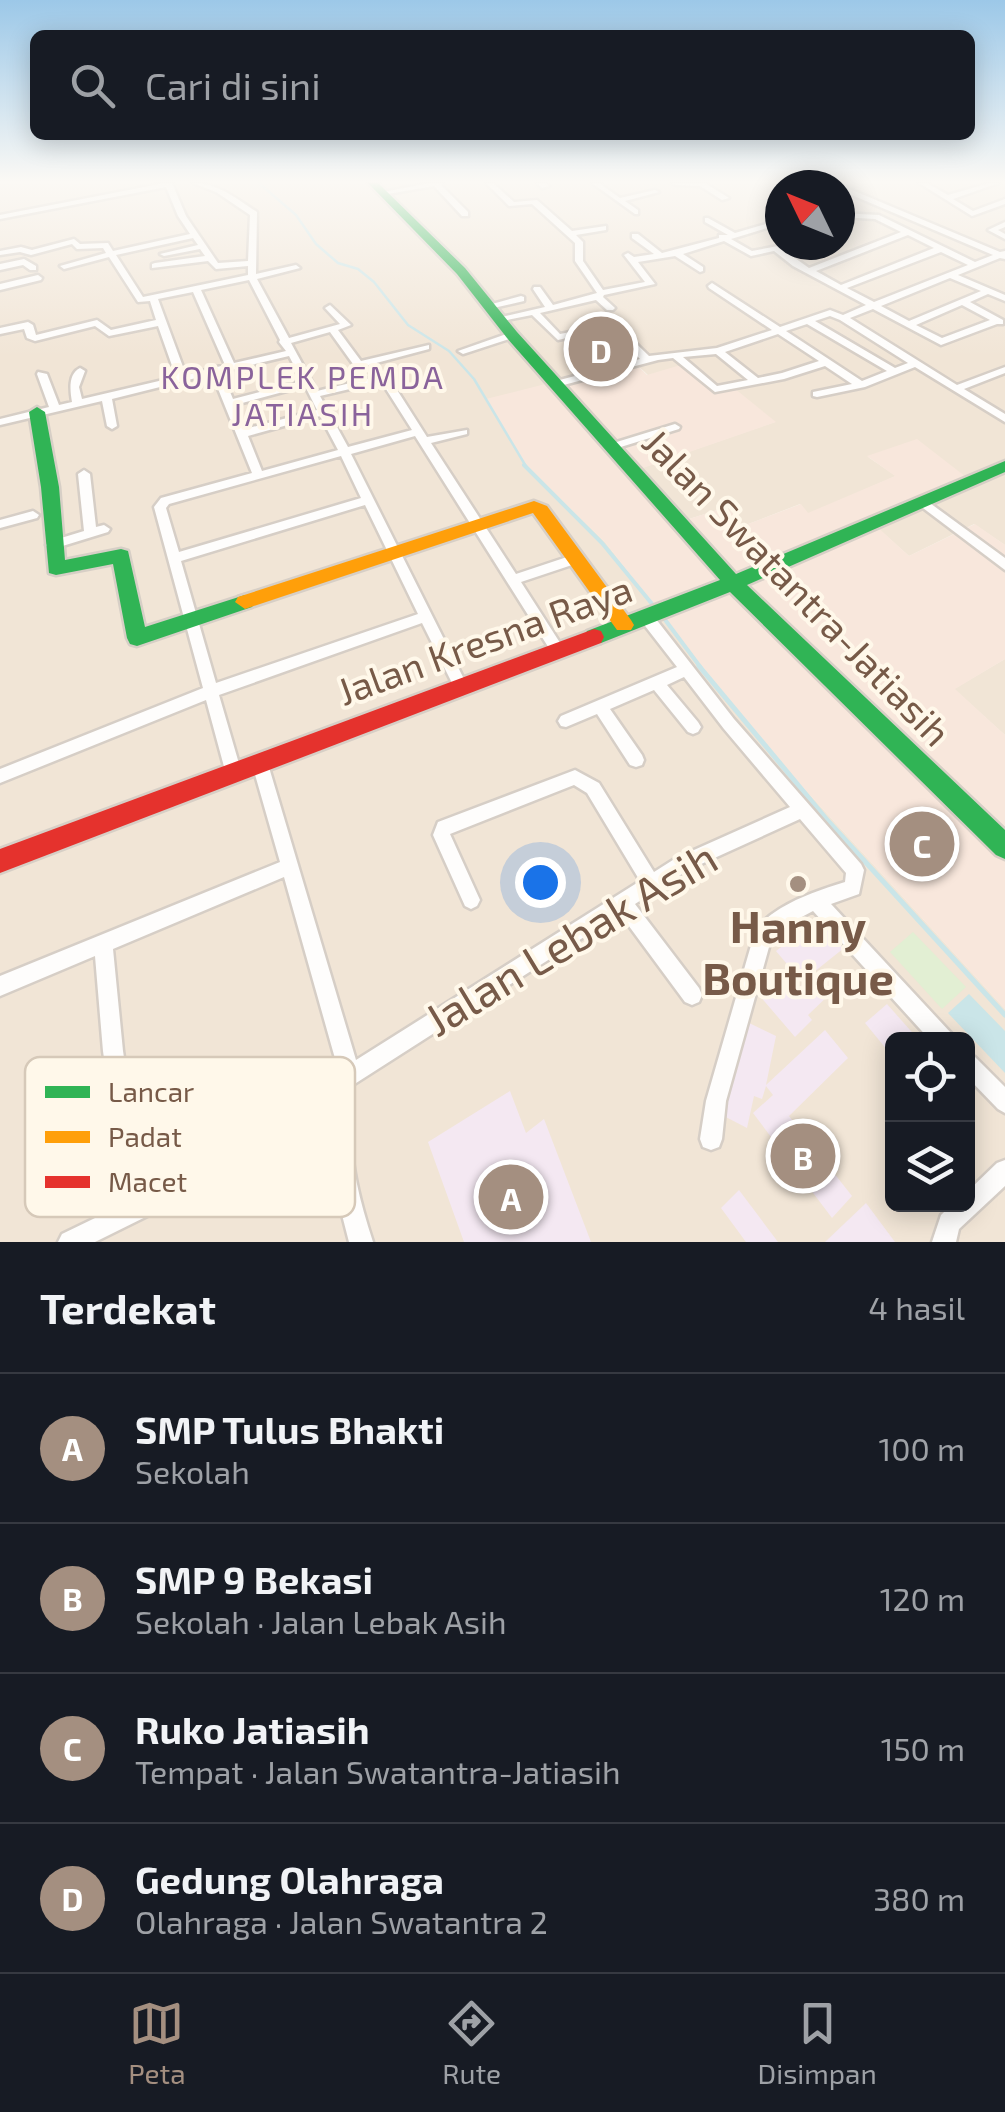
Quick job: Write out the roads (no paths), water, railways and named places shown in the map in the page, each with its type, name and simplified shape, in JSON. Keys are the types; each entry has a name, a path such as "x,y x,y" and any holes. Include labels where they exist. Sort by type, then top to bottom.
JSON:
{"street":[{"path":"0,253 20,249 32,253 74,241 77,247 104,245 141,300 296,268"},
{"path":"64,266 165,241"},
{"path":"200,241 216,266 251,263"},
{"path":"252,241 252,278 344,450 460,685"},
{"name":"Jalan Swatantra-Jatiasih","path":"432,241 733,584 1005,847"},
{"path":"578,241 580,261 610,308"},
{"path":"641,241 663,270"},
{"path":"500,320 651,284 630,258 676,253 713,241"},
{"path":"727,241 751,254 775,248 809,271 941,342 1001,323"},
{"path":"809,271 886,241"},
{"path":"923,241 975,265"},
{"path":"970,241 1004,255"},
{"path":"164,254 204,246"},
{"path":"840,288 940,249"},
{"path":"676,253 700,268"},
{"path":"843,318 1004,255"},
{"path":"156,266 212,258"},
{"path":"0,266 24,262 35,273 0,286"},
{"path":"950,275 1005,298"},
{"path":"712,286 861,384"},
{"path":"196,289 231,368"},
{"path":"537,289 550,308"},
{"path":"907,325 986,292"},
{"path":"153,298 182,379"},
{"path":"463,351 521,299"},
{"path":"963,302 1001,323"},
{"path":"0,422 231,368 346,324 330,308"},
{"path":"534,312 559,337 612,325 646,360"},
{"path":"556,384 646,360 718,350 824,314 843,318 1005,419"},
{"path":"808,320 895,372"},
{"path":"0,331 28,325 34,338 97,322 109,333 162,322"},
{"path":"333,330 371,380"},
{"path":"359,364 426,346"},
{"path":"718,350 755,380"},
{"path":"677,358 712,388 796,374 827,362"},
{"path":"817,394 861,384 915,364"},
{"path":"956,389 1005,370"},
{"path":"78,403 74,387 80,371"},
{"path":"216,371 258,474"},
{"path":"42,374 56,568 121,556 137,638 396,555 529,507 538,508 624,625"},
{"path":"313,395 371,380 388,384 557,649"},
{"path":"229,403 306,383"},
{"path":"106,397 112,426"},
{"path":"241,434 322,412"},
{"path":"611,447 675,427"},
{"path":"234,774 160,506 165,501 344,450 463,432"},
{"name":"Jalan Kresna Raya","path":"0,861 460,685 655,615 1005,466"},
{"path":"84,474 90,533"},
{"path":"175,558 368,500"},
{"path":"923,502 1005,565"},
{"path":"0,524 33,515"},
{"path":"52,545 104,529"},
{"path":"514,580 576,559"},
{"path":"655,615 686,670 857,876 853,888 815,900 775,922 763,935 716,1102 710,1139"},
{"path":"0,776 212,691 427,616"},
{"path":"566,721 686,670"},
{"path":"657,683 693,727"},
{"path":"600,706 636,760"},
{"path":"260,764 345,1057"},
{"path":"471,900 442,835 444,828 575,777 593,788 652,884"},
{"name":"Jalan Lebak Asih","path":"355,1072 682,864 803,809"},
{"path":"0,986 288,867"},
{"path":"815,900 937,1032"},
{"path":"624,904 692,996"},
{"path":"103,942 114,1057"},
{"path":"975,1071 1005,1102"},
{"path":"944,1242 949,1223 1005,1170"},
{"path":"70,1242 122,1217"},
{"path":"355,1217 362,1242"}],"water":[{"path":"969,994 1005,1031 1005,1073 975,1041 975,1032 966,1032 948,1013"}],"waterway":[{"path":"314,241 338,263 358,269 374,282 408,325 449,351 474,379 527,468"},
{"path":"524,465 527,468"},
{"path":"527,468 602,543 657,610"},
{"path":"663,617 701,668"},
{"path":"699,666 828,821 1005,1015"}],"place":[{"name":"Gedung Olahraga","path":"601,349"},
{"name":"Ruko Jatiasih","path":"922,844"},
{"name":"Hanny Boutique","path":"798,884"},
{"name":"SMP 9 Bekasi","path":"803,1156"},
{"name":"SMP Tulus Bhakti","path":"511,1197"}],"district":[{"name":"KOMPLEK PEMDA JATIASIH","path":"303,396"}]}
